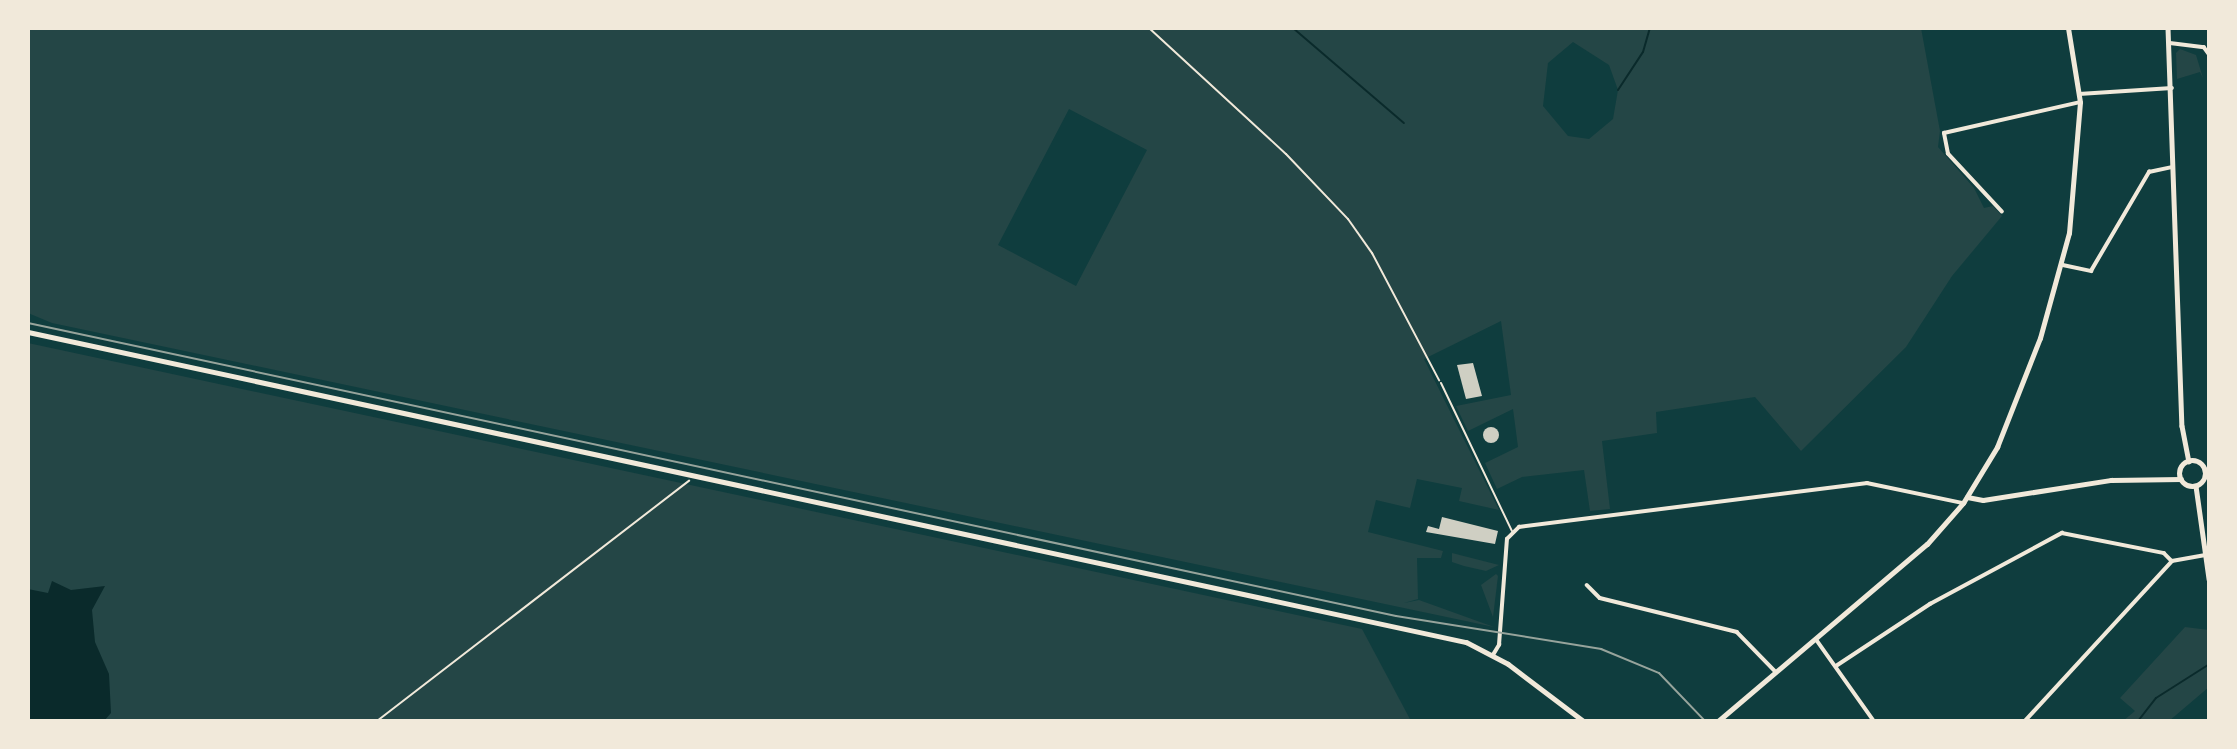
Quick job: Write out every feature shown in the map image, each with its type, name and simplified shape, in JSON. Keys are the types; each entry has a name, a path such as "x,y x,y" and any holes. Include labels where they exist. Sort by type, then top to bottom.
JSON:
{"main road":[{"path":"1718,721 1927,544 1965,500 2009,423 2063,265 2074,195 2080,102 2068,28"},
{"path":"28,332 1433,634 1493,655 1583,721"},
{"path":"1965,500 2111,480 2181,479 2196,485 2204,478 2207,469 2200,463 2189,461 2182,467 2181,479"}],"street":[{"path":"2168,28 2182,426 2189,461"},
{"path":"2170,43 2207,46 2209,54"},
{"path":"2079,94 2172,88"},
{"path":"2002,212 1948,154 1944,132 2080,102"},
{"path":"2063,265 2091,271 2149,172 2174,167"},
{"path":"1493,655 1499,645 1506,547 1512,531 1536,524 1867,483 1965,500"},
{"path":"2196,485 2209,579"},
{"path":"1836,666 1930,604 2067,531 2100,543 2164,553 2172,561"},
{"path":"2025,721 2172,561 2206,555"},
{"path":"1587,585 1600,598 1737,632 1776,672"},
{"path":"1816,639 1874,721"}],"lane":[{"path":"1441,383 1512,531"}],"path":[{"path":"1149,28 1286,154 1348,219 1372,253 1441,383"},
{"path":"377,721 689,482 691,473"}],"shaded area":[{"path":"28,28 1921,28 1940,131 1938,147 1974,188 1984,208 1993,206 2002,216 1952,276 1906,347 1801,451 1755,397 1656,412 1657,433 1602,441 1610,509 1590,511 1584,470 1522,477 1497,489 1485,463 1518,447 1513,409 1468,431 1456,406 1511,395 1501,321 1424,359 1499,510 1459,501 1462,488 1417,479 1410,508 1376,500 1368,532 1443,551 1441,558 1417,558 1418,599 1404,603 1419,600 1494,627 52,323 28,313","holes":["1573,42 1609,65 1618,90 1613,119 1589,139 1568,136 1543,106 1548,63","1069,109 1147,150 1076,286 998,245"]},
{"path":"2180,49 2196,55 2203,78 2200,72 2177,79 2176,53"},
{"path":"28,343 1362,629 1411,721 28,721"},
{"path":"1452,553 1499,565 1486,571 1464,566 1452,562"},
{"path":"1496,574 1498,576 1493,617 1481,585"},
{"path":"52,581 71,590 105,586 92,610 95,642 109,674 111,713 104,721 28,721 28,589 48,593"},
{"path":"2185,627 2209,630 2209,687 2169,721 2123,721 2135,711 2120,698"}],"building":[{"path":"1473,363 1482,396 1466,399 1457,365"},
{"path":"1491,427 1497,429 1497,441 1491,443 1485,441 1483,435 1485,429"},
{"path":"1442,517 1498,531 1495,544 1426,532 1428,526 1439,529"}],"waterway":[{"path":"1293,28 1404,123"},
{"path":"1618,90 1643,52 1650,28"},
{"path":"2138,721 2156,698 2208,665"}],"tram line":[{"path":"28,323 1396,616 1601,649 1659,673 1705,721"}]}
